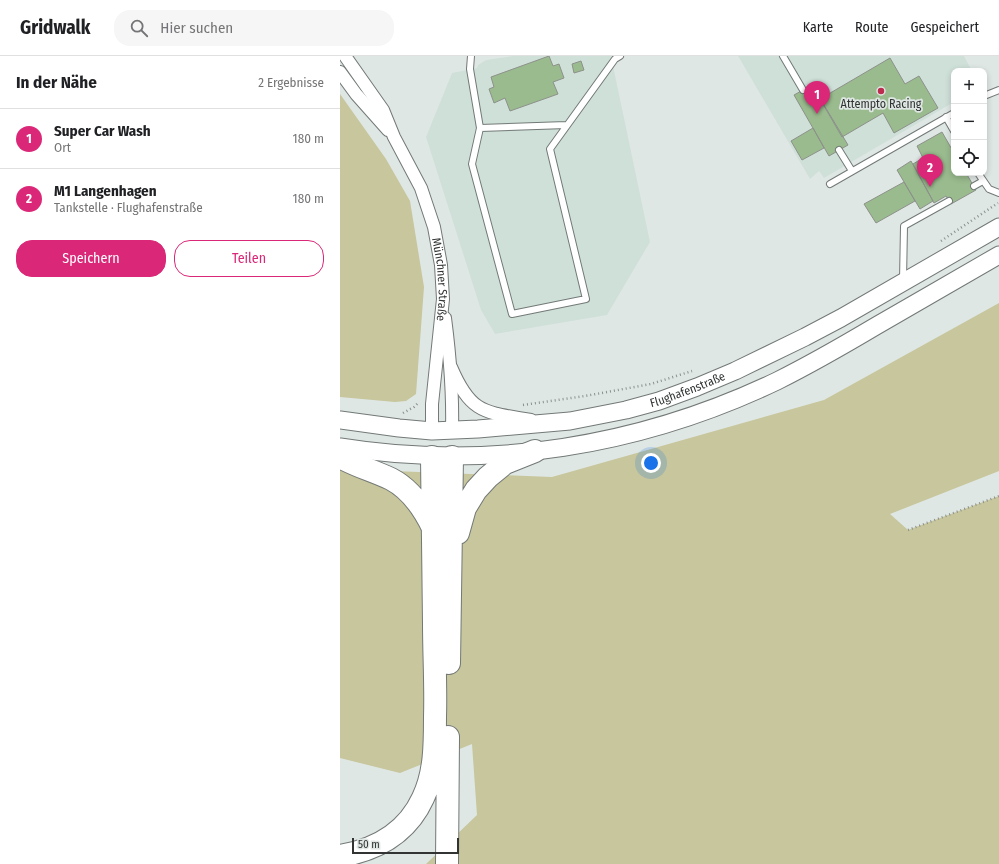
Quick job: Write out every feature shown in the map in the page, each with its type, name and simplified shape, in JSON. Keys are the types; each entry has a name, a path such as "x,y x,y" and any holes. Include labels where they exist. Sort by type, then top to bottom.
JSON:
{"highway":[{"path":"450,578 456,540 465,508 476,490 488,476 505,463 535,451"},
{"path":"340,457 348,462 392,480 406,490 427,517 434,530"},
{"path":"340,856 368,850 384,842 400,830 413,816 423,798 431,773 435,746 434,530 442,457"},
{"path":"442,457 450,578 446,864"}],"main road":[{"name":"Flughafenstraße","path":"340,420 400,428 452,431 570,421 626,410 697,388 805,337 999,227"},
{"name":"Flughafenstraße","path":"340,447 392,454 442,457 492,455 574,446 632,434 694,415 777,381 815,361 999,255"},
{"path":"432,430 442,457"},
{"path":"442,457 452,431"}],"street":[{"name":"Münchner Straße","path":"345,56 383,110 394,137 421,188 434,227 441,265 442,298 432,404 432,430"},
{"name":"Münchner Straße","path":"340,72 356,94 394,137"},
{"path":"442,298 451,367 452,431"},
{"path":"451,367 459,385 476,406 483,411 532,420 570,421"}],"lane":[{"path":"471,56 470,69 480,128 472,164 512,314 586,299 550,149 615,59 620,56"},
{"path":"783,56 803,90"},
{"path":"987,95 999,90"},
{"path":"830,184 951,114"},
{"path":"946,117 951,126"},
{"path":"480,128 566,125"},
{"path":"839,150 852,171"},
{"path":"980,176 989,189 999,193"},
{"path":"974,186 983,181"},
{"path":"903,282 904,226 949,201"}],"path":[{"path":"935,245 999,203"},
{"path":"522,405 651,384 694,370"},
{"path":"403,413 414,407 420,400"},
{"path":"908,530 999,496"}],"shaded area":[{"path":"513,56 611,56 650,242 607,315 495,334 481,310 426,137 452,73 477,68 478,65 486,60"},
{"path":"738,56 964,56 970,68 951,68 951,104 824,178 819,171 810,179"}],"green space":[{"path":"340,94 386,159 410,201 424,287 416,394 406,401 395,402 340,397"},
{"path":"999,303 999,471 890,514 908,530 999,496 999,864 426,864 477,815 472,744 400,773 340,758 340,469 552,477 824,400"}],"building":[{"path":"549,56 553,66 559,64 564,78 553,82 558,94 510,111 505,98 494,103 489,89 494,87 491,77"},
{"name":"Attempto Racing","path":"890,58 905,84 919,76 938,108 894,133 883,113 842,137 820,99"},
{"path":"581,61 584,70 574,73 572,64"},
{"path":"812,85 848,145 829,156 794,95"},
{"path":"813,128 824,148 802,160 791,141"},
{"path":"942,132 951,148 951,176 968,176 976,190 951,204 946,196 934,203 913,164 923,158 917,146"},
{"path":"911,161 933,201 920,209 897,170"},
{"path":"904,182 915,201 876,223 864,204"}],"place":[{"name":"Attempto Racing","path":"881,91"},
{"name":"Super Car Wash","path":"817,114"},
{"name":"M1 Langenhagen","path":"930,187"}]}
